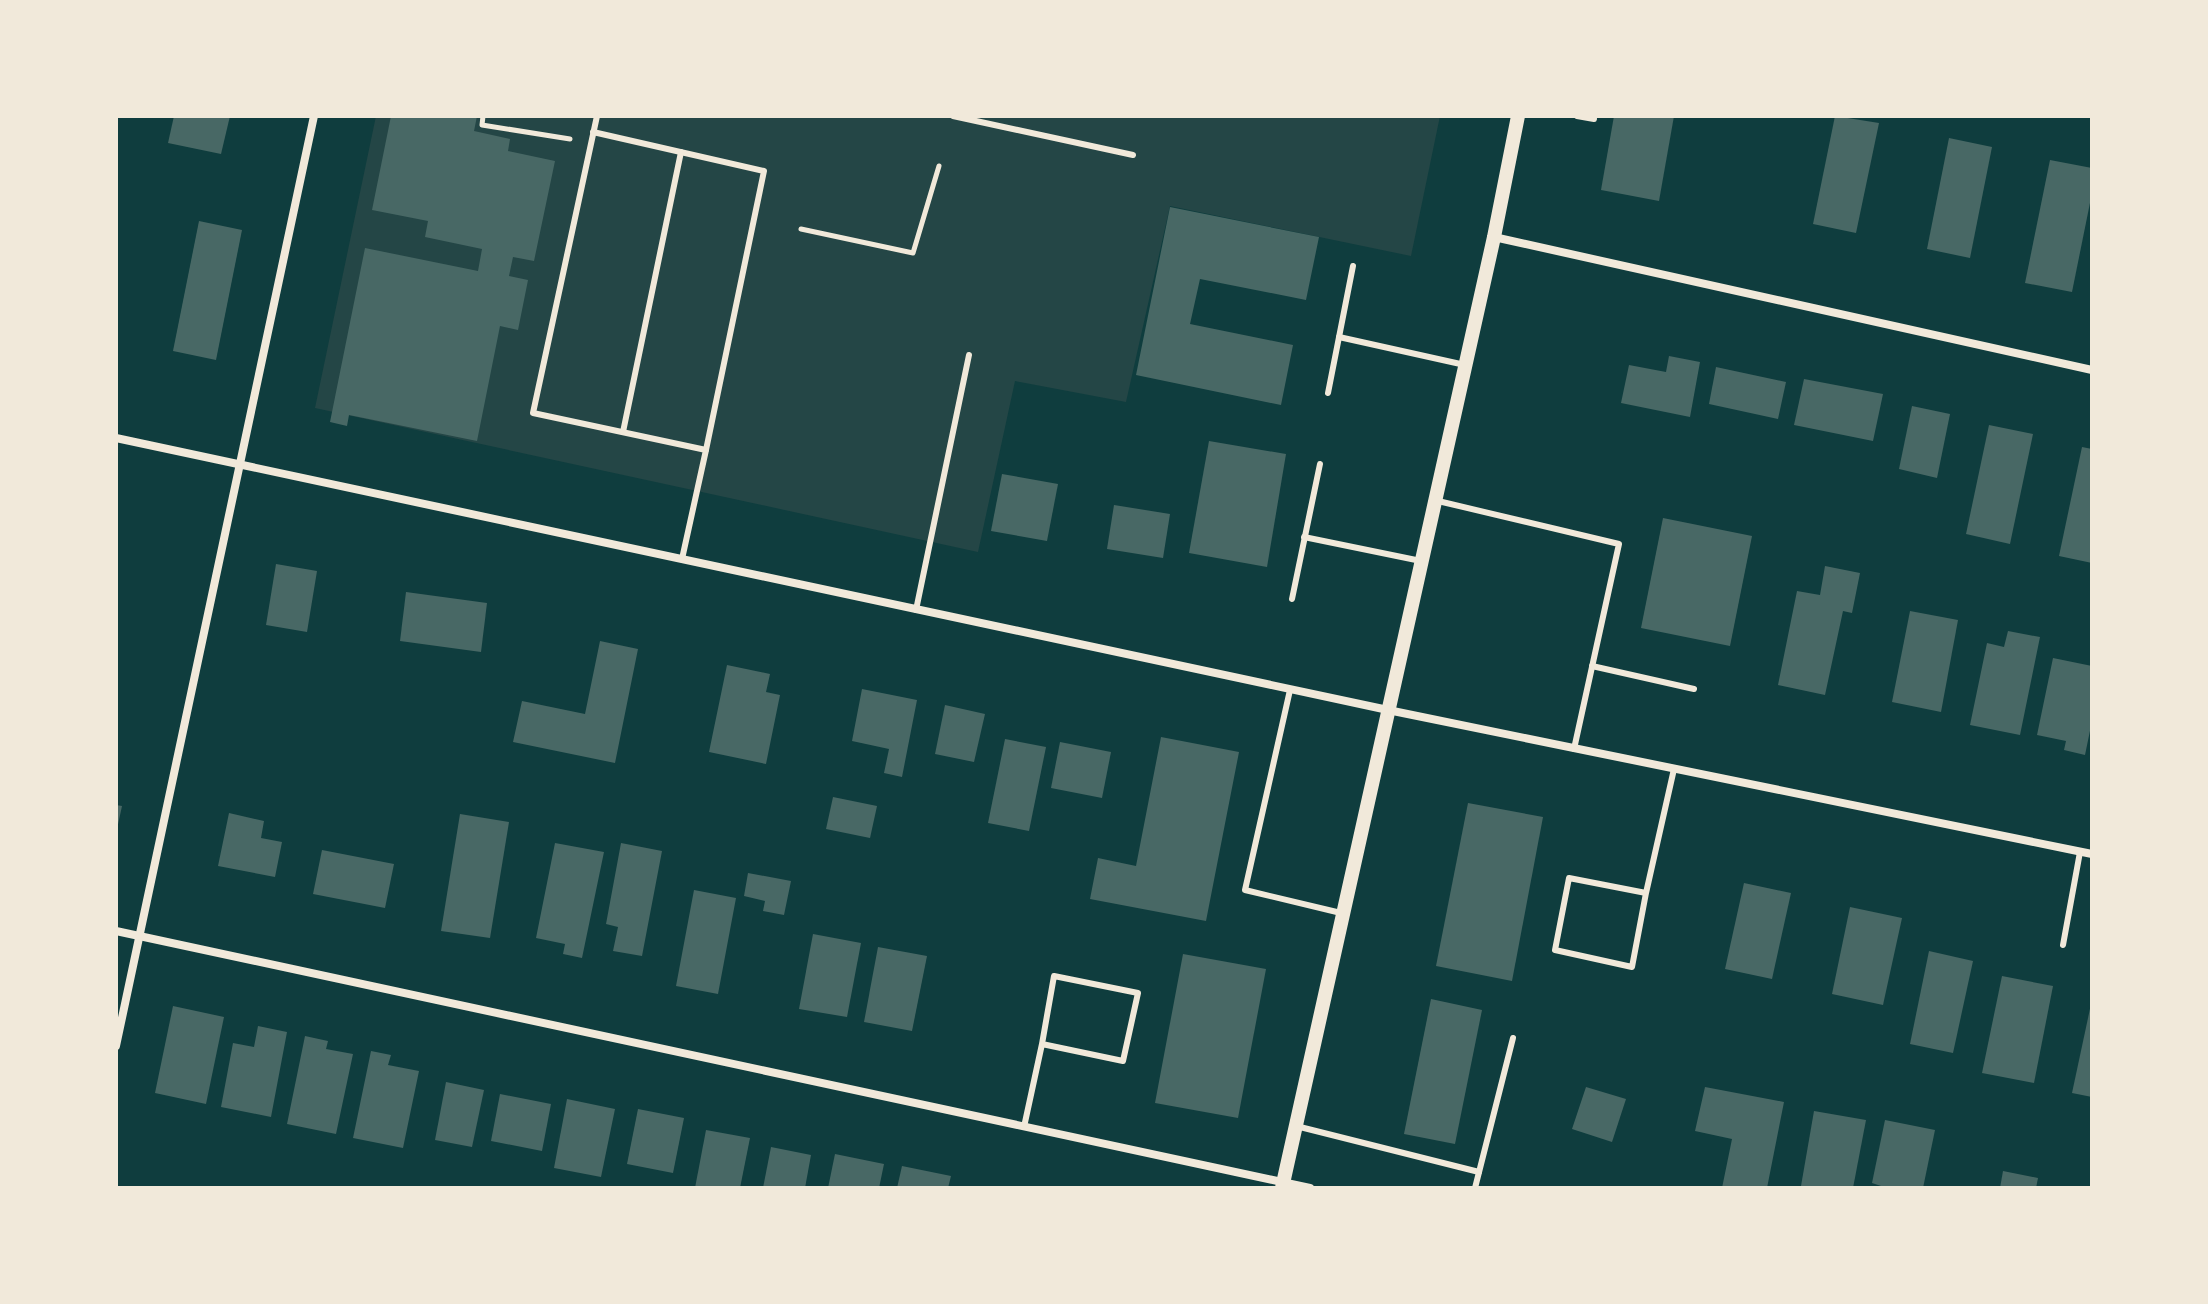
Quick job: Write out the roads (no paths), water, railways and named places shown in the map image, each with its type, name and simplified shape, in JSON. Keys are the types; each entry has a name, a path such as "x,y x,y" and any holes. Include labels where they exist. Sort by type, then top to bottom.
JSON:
{"street":[{"path":"116,1046 314,116"},
{"path":"1283,1185 1494,237 1518,116"},
{"path":"1494,237 2092,370"},
{"path":"116,438 1290,690 2092,854"},
{"path":"116,931 1283,1185 1310,1188"}],"lane":[{"path":"597,116 533,413 706,450"},
{"path":"953,116 1133,155"},
{"path":"1577,116 1594,119"},
{"path":"593,132 764,171 682,559"},
{"path":"623,432 681,152"},
{"path":"1328,393 1353,266"},
{"path":"1339,337 1465,365"},
{"path":"916,610 969,355"},
{"path":"1292,599 1320,464"},
{"path":"1435,500 1619,544 1574,749"},
{"path":"1304,537 1421,561"},
{"path":"1592,666 1694,689"},
{"path":"1290,690 1245,890 1343,914"},
{"path":"1646,893 1569,878 1555,950 1632,967 1674,769"},
{"path":"2063,945 2080,852"},
{"path":"1024,1127 1054,976 1138,993 1123,1061 1042,1044"},
{"path":"1475,1188 1513,1038"},
{"path":"1296,1126 1479,1172"}]}
